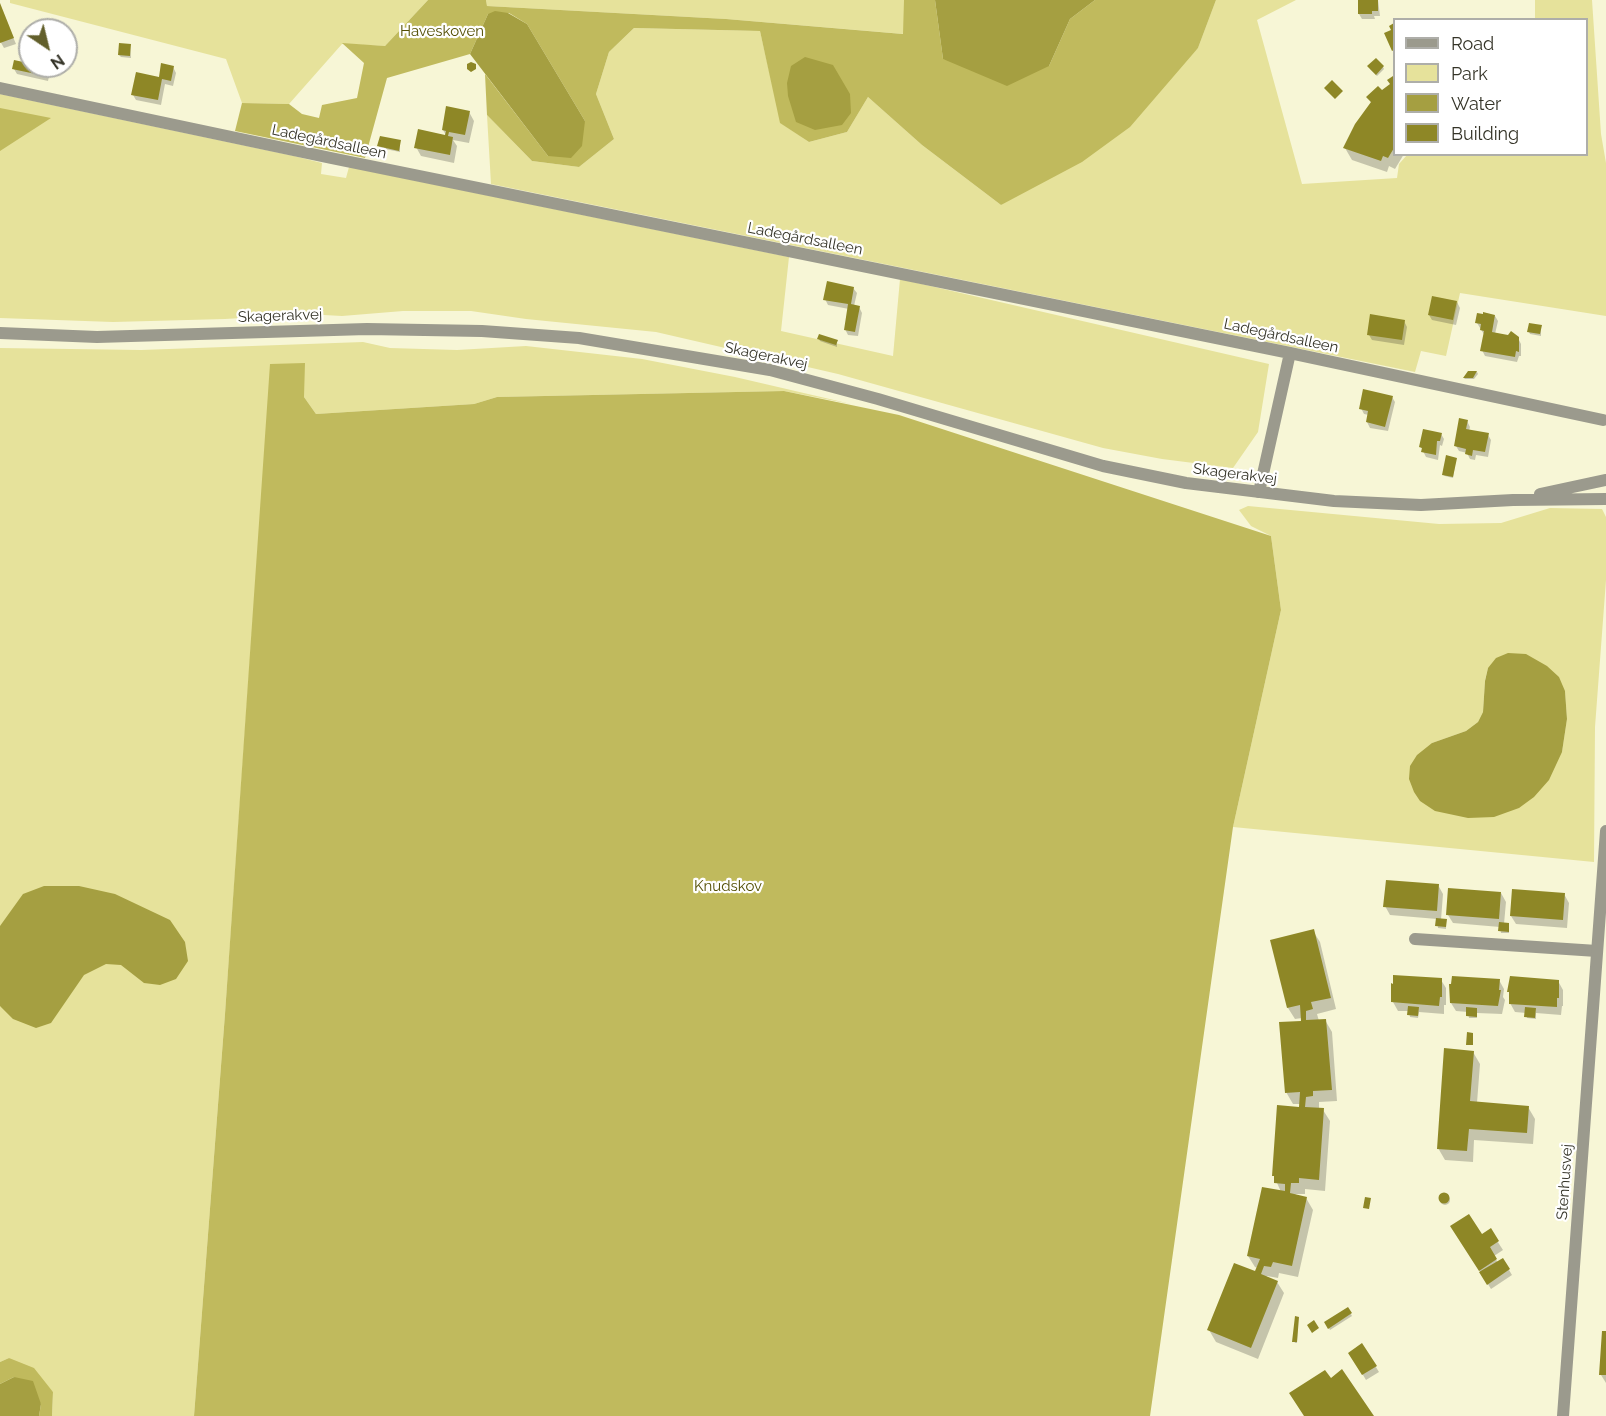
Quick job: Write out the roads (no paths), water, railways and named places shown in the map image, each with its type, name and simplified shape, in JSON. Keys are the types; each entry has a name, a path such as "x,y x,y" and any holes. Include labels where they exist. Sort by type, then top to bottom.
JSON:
{"street":[{"name":"Ladegårdsalleen","path":"0,88 1290,353 1603,420"},
{"name":"Skagerakvej","path":"0,333 97,337 367,329 482,331 579,338 770,370 878,399 1103,466 1186,483 1334,501 1421,505 1512,500 1606,499"},
{"path":"1259,492 1290,353"},
{"name":"Skagerakvej","path":"1512,500 1606,482"},
{"name":"Stenhusvej","path":"1563,1416 1606,831"},
{"path":"1415,939 1597,951"}],"water":[{"path":"935,0 1095,0 1070,19 1049,66 1007,86 943,59"},
{"path":"495,11 508,13 527,24 585,121 582,146 571,158 548,156 470,54 488,14"},
{"path":"805,57 833,65 850,94 851,113 842,125 815,130 796,122 788,96 787,83 791,66"},
{"path":"1508,653 1526,654 1547,666 1559,677 1565,691 1567,719 1562,752 1549,780 1534,797 1519,808 1494,817 1468,818 1435,811 1420,801 1414,792 1409,779 1410,766 1417,755 1432,743 1466,731 1478,722 1483,712 1488,668 1496,658"},
{"path":"44,886 79,886 115,894 170,920 185,942 188,961 176,979 160,985 144,983 121,965 106,964 84,975 51,1023 36,1028 13,1019 0,1006 0,926 23,894"},
{"path":"14,1377 33,1381 41,1404 39,1416 0,1416 0,1384"}],"park label":[{"name":"Haveskoven","path":"442,31"},
{"name":"Knudskov","path":"728,886"}]}
